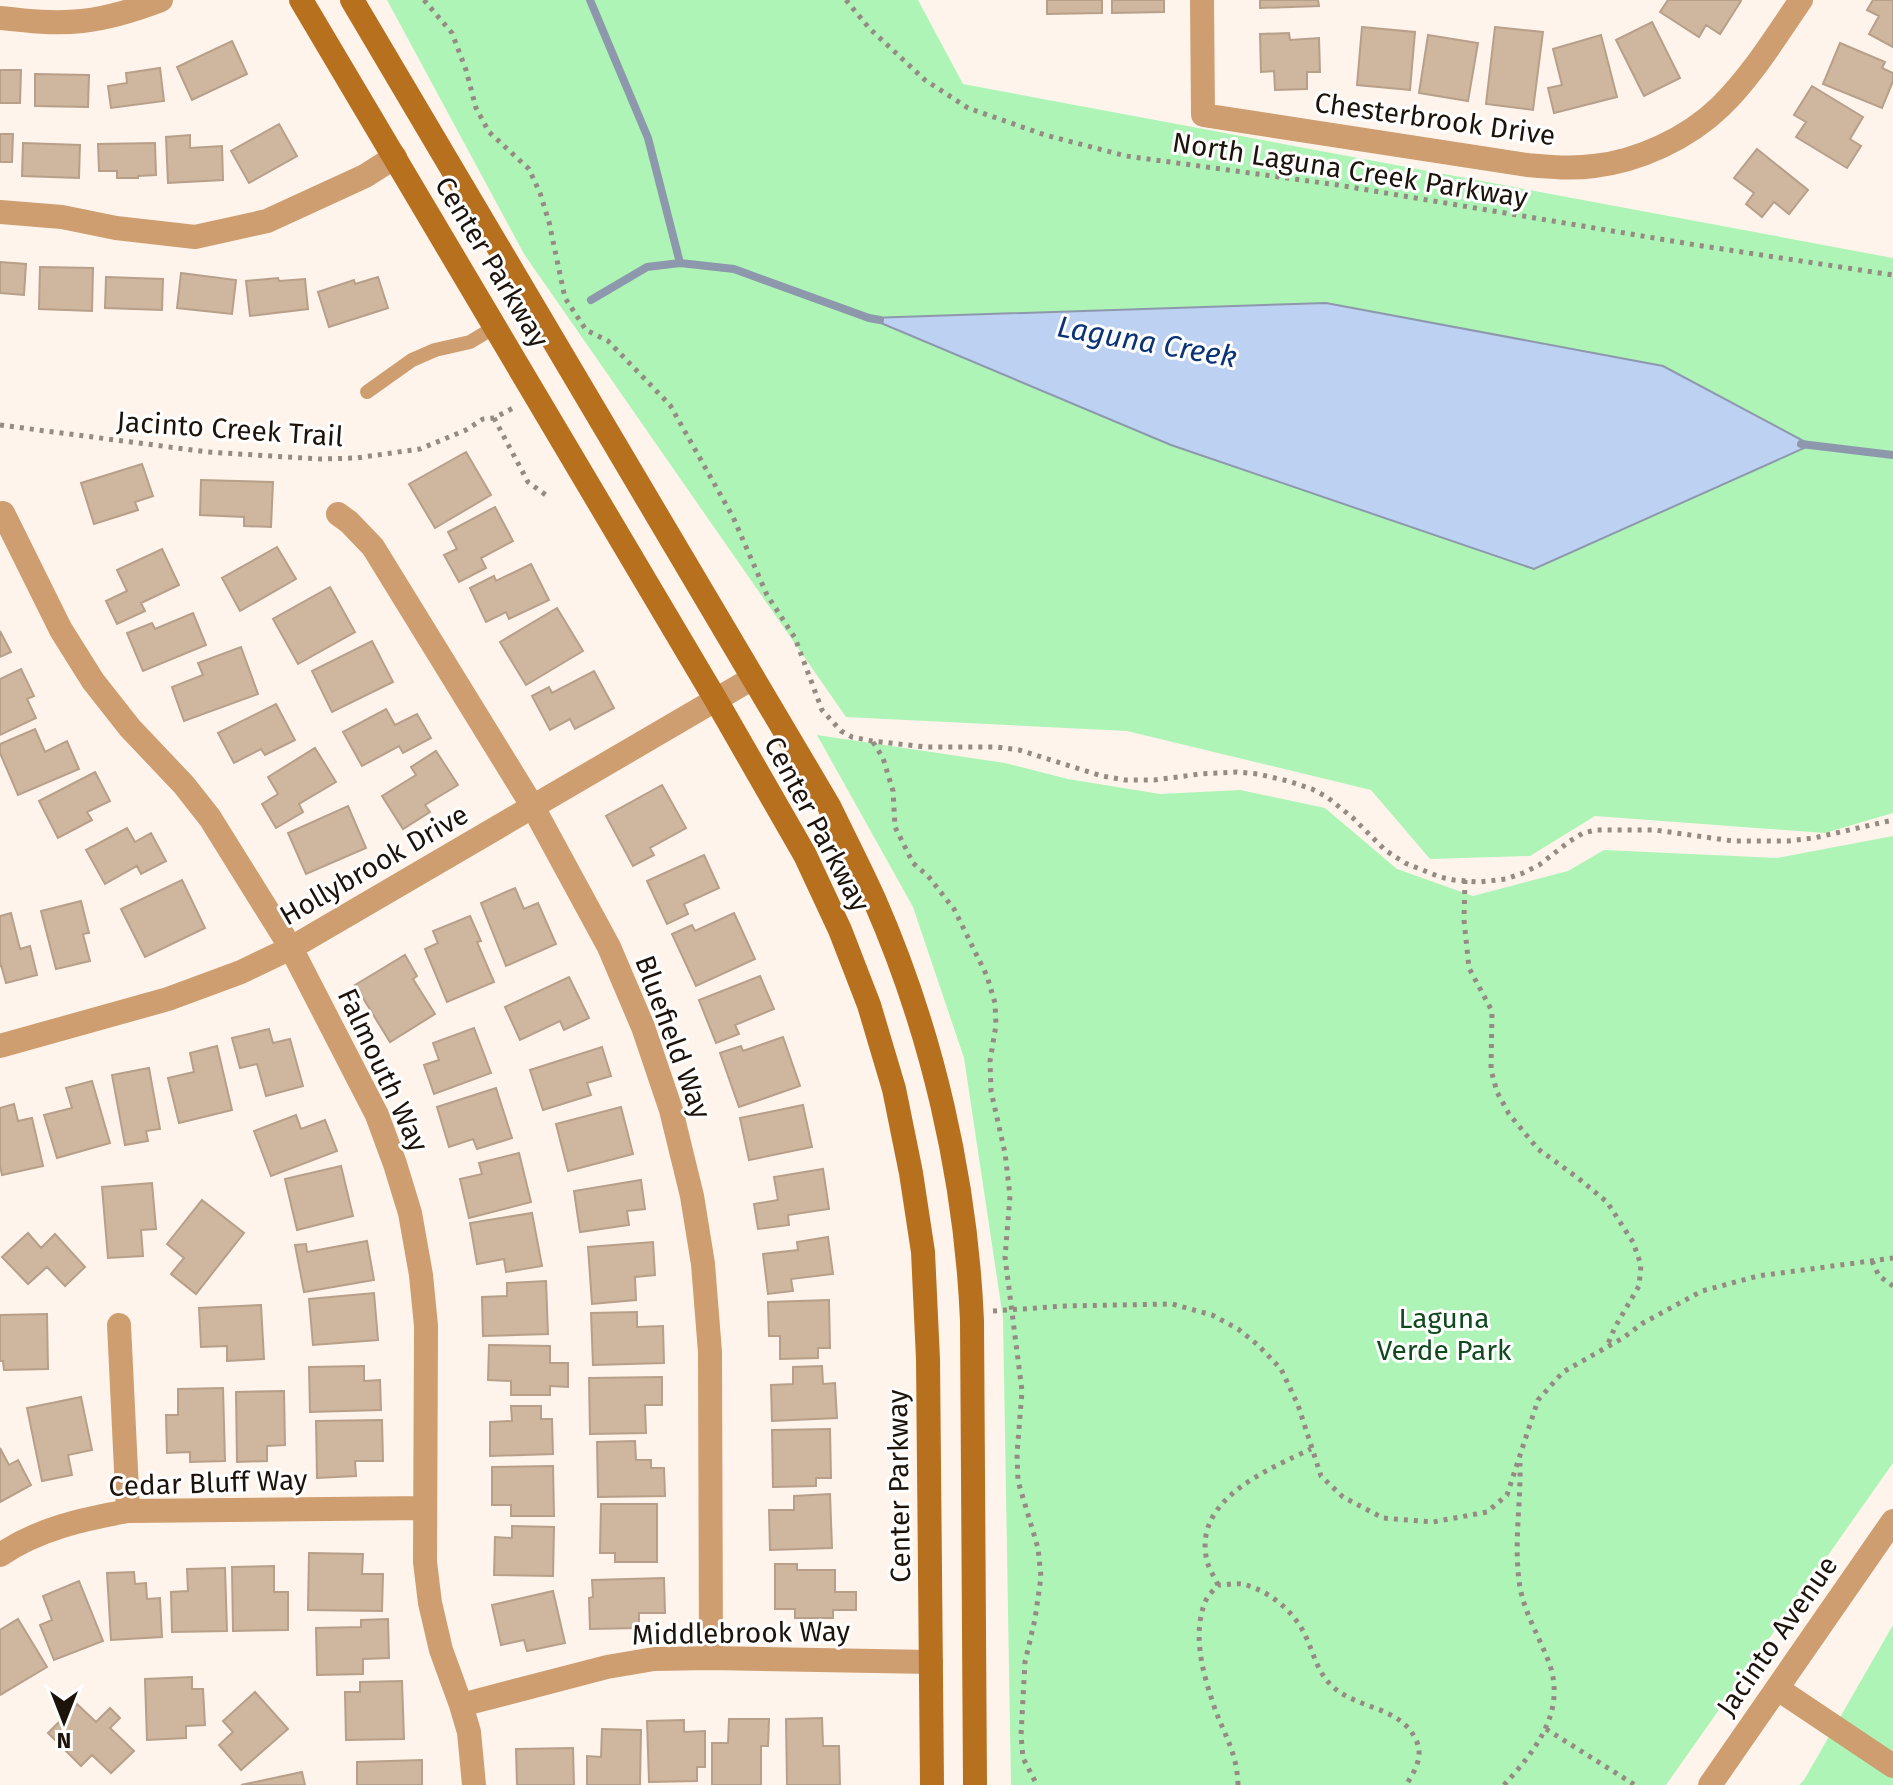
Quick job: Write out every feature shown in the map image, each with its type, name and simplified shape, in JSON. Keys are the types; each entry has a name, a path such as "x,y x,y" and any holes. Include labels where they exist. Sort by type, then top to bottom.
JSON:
{"main road":[{"name":"Center Parkway","path":"301,0 805,855 840,930 869,1005 894,1089 923,1252 928,1359 932,1785"},
{"name":"Center Parkway","path":"352,0 829,806 874,900 904,977 946,1124 968,1251 972,1313 975,1785"}],"street":[{"path":"0,18 40,22 82,21 128,12 161,0"},
{"name":"Chesterbrook Drive","path":"1202,0 1203,115 1527,165 1564,168 1624,160 1658,148 1690,130 1719,108 1743,82 1801,0"},
{"path":"0,212 62,217 116,228 195,237 267,221 365,176 395,157"},
{"name":"Falmouth Way","path":"3,513 61,630 93,681 210,818 291,948 377,1115 410,1213 421,1275 426,1326 425,1562 430,1603 441,1650 469,1732 474,1785"},
{"name":"Bluefield Way","path":"338,514 373,547 533,807 609,947 643,1027 671,1110 692,1196 703,1264 710,1352 711,1658"},
{"name":"Hollybrook Drive","path":"0,1046 168,999 241,972 291,948 753,678"},
{"path":"119,1325 128,1511"},
{"name":"Cedar Bluff Way","path":"0,1555 49,1530 128,1511 425,1508"},
{"name":"Jacinto Avenue","path":"1710,1785 1893,1521"},
{"name":"Middlebrook Way","path":"461,1705 607,1667 654,1659 931,1662"},
{"path":"1778,1689 1893,1766"}],"lane":[{"path":"367,392 423,354 470,342 495,327"}],"path":[{"path":"424,0 452,33 476,108 489,132 529,169 549,222 565,298 586,330 608,341 670,405 733,517 767,595 795,638 822,710 841,731 872,741 926,747 1019,750 1102,776 1125,780 1237,772 1288,781 1327,797 1385,850 1405,863 1440,877 1479,882 1506,879 1523,873 1583,833 1596,830 1655,830 1733,841 1788,841 1893,820"},
{"name":"North Laguna Creek Parkway","path":"846,0 869,28 925,80 968,108 1045,135 1126,156 1338,185 1893,275"},
{"path":"1278,177 1283,147"},
{"name":"Jacinto Creek Trail","path":"0,425 208,452 320,459 356,458 420,449 466,430 483,419 494,418 528,482 550,498"},
{"path":"1465,880 1464,920 1469,968 1492,1011 1491,1070 1497,1092 1509,1114 1538,1149 1607,1202 1633,1242 1641,1265 1639,1286 1607,1347"},
{"path":"1012,1310 1172,1304 1212,1315 1238,1329 1281,1369 1298,1405 1321,1476 1343,1497 1383,1518 1433,1522 1487,1512 1507,1495 1538,1400 1563,1372 1643,1323 1702,1291 1758,1276 1893,1258"},
{"path":"1872,1261 1879,1276 1893,1286"},
{"path":"1218,1585 1206,1557 1207,1526 1221,1504 1258,1474 1311,1449"},
{"path":"1504,1785 1531,1754 1552,1717 1554,1681 1550,1664 1525,1608 1519,1581 1520,1458"},
{"path":"1238,1785 1235,1757 1213,1703 1198,1633 1207,1598 1218,1585 1240,1583 1266,1592 1295,1618 1316,1663 1331,1685 1358,1702 1394,1715 1407,1725 1419,1747 1417,1767 1406,1785"},
{"path":"1546,1729 1635,1785"}],"green space":[{"path":"387,0 918,0 963,84 1893,258 1893,813 1825,833 1595,816 1530,856 1430,859 1371,790 1127,731 846,717 524,254"},
{"name":"Laguna Verde Park","path":"817,735 1005,763 1068,779 1160,794 1240,790 1325,808 1397,869 1473,896 1568,871 1604,850 1777,858 1893,836 1893,1463 1666,1785 1011,1785 1003,1318 964,1058 913,907"},
{"path":"1893,1625 1893,1785 1799,1785 1804,1780"}],"water":[{"path":"1326,303 1663,366 1811,445 1534,569 1171,445 869,318"}],"building":[{"path":"1047,0 1102,0 1102,13 1047,14"},
{"path":"1112,0 1164,0 1164,12 1112,13"},
{"path":"1260,0 1318,0 1319,6 1260,8"},
{"path":"1668,0 1741,1 1720,34 1706,25 1699,37 1660,12"},
{"path":"1873,0 1893,0 1893,47 1869,34 1879,16 1867,10"},
{"path":"1652,22 1680,78 1644,96 1616,40"},
{"path":"1362,27 1415,32 1410,90 1357,85"},
{"path":"1495,27 1543,32 1533,110 1486,104"},
{"path":"1289,33 1290,40 1319,38 1320,72 1307,72 1307,89 1275,90 1274,71 1261,72 1260,34"},
{"path":"1428,35 1478,43 1468,101 1419,93"},
{"path":"1601,35 1617,97 1554,113 1548,88 1562,85 1553,49"},
{"path":"232,41 247,74 192,100 177,67"},
{"path":"1840,43 1885,62 1882,68 1893,73 1882,108 1823,84"},
{"path":"160,68 164,101 111,108 108,86 127,83 126,73"},
{"path":"0,70 21,70 20,103 0,103"},
{"path":"35,74 89,75 88,107 35,106"},
{"path":"1812,86 1863,117 1850,139 1861,146 1847,168 1796,137 1806,122 1794,115"},
{"path":"279,124 297,156 249,183 231,151"},
{"path":"0,134 13,134 12,162 0,162"},
{"path":"190,135 190,148 222,146 223,180 168,183 166,137"},
{"path":"23,143 80,145 79,178 22,176"},
{"path":"155,143 156,175 117,178 117,171 99,171 98,144"},
{"path":"1757,149 1808,190 1789,214 1774,202 1762,217 1746,204 1754,193 1734,178"},
{"path":"0,262 26,264 24,295 0,293"},
{"path":"40,267 93,268 92,311 39,309"},
{"path":"181,273 236,280 232,314 177,308"},
{"path":"106,277 163,279 162,310 105,308"},
{"path":"378,277 388,308 329,327 318,292 354,280 355,284"},
{"path":"278,278 279,281 305,279 308,309 250,316 246,281"},
{"path":"466,452 491,495 435,528 409,484"},
{"path":"142,464 153,496 135,502 138,510 94,524 81,483"},
{"path":"201,480 273,482 271,527 244,526 244,517 200,515"},
{"path":"495,507 513,541 481,558 486,568 459,582 444,555 457,549 448,532"},
{"path":"277,547 296,579 240,611 222,578"},
{"path":"162,549 179,585 141,603 145,611 117,624 106,601 127,591 117,570"},
{"path":"531,564 549,600 509,619 506,612 486,622 470,588 494,576 496,581"},
{"path":"330,587 355,632 298,664 273,619"},
{"path":"557,608 583,651 526,685 500,642"},
{"path":"193,613 206,645 143,671 127,633 152,623 155,629"},
{"path":"0,631 11,652 0,657"},
{"path":"372,641 393,682 332,712 312,671"},
{"path":"241,647 258,694 184,721 172,687 203,675 198,663"},
{"path":"21,669 34,696 27,699 36,718 0,735 0,679"},
{"path":"594,671 614,708 575,729 570,719 550,730 532,696 549,687 552,693"},
{"path":"276,704 295,740 265,755 261,749 234,763 218,733"},
{"path":"386,709 395,725 417,714 431,738 403,753 399,746 362,766 343,732"},
{"path":"35,729 45,752 67,741 79,769 18,795 0,753 0,744"},
{"path":"315,748 336,782 299,804 303,812 276,828 262,804 278,794 268,777"},
{"path":"436,751 458,785 425,805 430,812 403,829 382,796 416,775 411,767"},
{"path":"95,772 110,801 87,812 92,820 58,838 39,801"},
{"path":"662,785 686,828 650,848 654,855 633,866 606,816"},
{"path":"348,806 366,848 306,874 288,833"},
{"path":"127,828 135,842 151,833 166,861 141,874 137,866 105,884 86,850"},
{"path":"704,855 719,888 684,904 688,914 667,924 647,881"},
{"path":"182,880 205,928 145,957 121,909"},
{"path":"515,888 524,909 538,903 556,944 506,966 481,903"},
{"path":"81,901 89,933 83,934 90,961 56,969 41,911"},
{"path":"11,913 20,949 30,946 37,975 6,983 0,966 0,916"},
{"path":"734,913 755,959 696,986 672,934 692,925 695,931"},
{"path":"470,916 494,982 447,1002 425,949 438,943 433,931"},
{"path":"405,955 417,976 413,979 435,1014 390,1042 355,985"},
{"path":"760,976 774,1009 735,1025 739,1034 716,1043 699,1000"},
{"path":"569,977 589,1018 564,1030 560,1021 520,1040 505,1007"},
{"path":"474,1028 491,1073 434,1094 424,1065 439,1060 433,1043"},
{"path":"269,1029 273,1043 290,1039 303,1086 266,1096 257,1064 240,1068 232,1038"},
{"path":"783,1037 800,1086 739,1107 720,1053 741,1046 743,1051"},
{"path":"217,1046 232,1110 179,1123 168,1078 194,1072 190,1053"},
{"path":"602,1047 611,1076 587,1083 591,1095 543,1110 530,1070"},
{"path":"149,1068 160,1129 146,1131 148,1141 125,1145 112,1075"},
{"path":"92,1081 110,1143 57,1158 44,1115 72,1108 66,1088"},
{"path":"496,1088 512,1138 477,1149 473,1139 449,1147 437,1107"},
{"path":"14,1104 18,1121 32,1118 43,1166 2,1175 0,1108"},
{"path":"803,1105 812,1147 749,1160 740,1118"},
{"path":"621,1107 633,1154 568,1171 556,1124"},
{"path":"296,1115 301,1129 325,1120 337,1151 271,1176 254,1131"},
{"path":"519,1153 531,1202 469,1218 460,1179 482,1174 479,1163"},
{"path":"341,1166 353,1216 297,1230 285,1179"},
{"path":"823,1169 829,1209 788,1215 789,1225 758,1229 754,1204 778,1200 774,1177"},
{"path":"641,1180 645,1209 627,1211 629,1225 580,1232 574,1191"},
{"path":"152,1183 156,1229 141,1230 143,1256 108,1258 102,1187"},
{"path":"202,1200 244,1233 196,1294 171,1274 184,1258 167,1244"},
{"path":"532,1213 542,1266 506,1272 504,1259 477,1264 470,1223"},
{"path":"28,1233 41,1248 55,1234 85,1267 65,1286 47,1267 28,1284 2,1257"},
{"path":"828,1237 833,1274 791,1279 793,1291 768,1294 763,1254 798,1250 797,1242"},
{"path":"367,1241 374,1280 304,1292 295,1245 306,1244 307,1252"},
{"path":"653,1242 655,1275 635,1277 636,1300 592,1304 588,1247"},
{"path":"546,1281 548,1334 483,1336 482,1297 507,1296 507,1283"},
{"path":"374,1293 378,1340 313,1345 309,1299"},
{"path":"829,1300 830,1348 818,1348 818,1358 780,1359 780,1336 769,1336 768,1302"},
{"path":"261,1305 264,1359 227,1361 227,1346 201,1347 199,1308"},
{"path":"637,1312 637,1327 663,1326 664,1363 593,1365 591,1313"},
{"path":"47,1314 48,1369 4,1370 3,1361 0,1361 0,1315"},
{"path":"489,1345 550,1346 550,1363 568,1363 568,1387 550,1386 550,1395 511,1395 511,1381 488,1380"},
{"path":"364,1366 364,1381 380,1380 381,1410 310,1412 309,1367"},
{"path":"822,1366 823,1384 835,1383 837,1418 772,1421 771,1385 793,1384 793,1367"},
{"path":"662,1377 662,1405 645,1405 646,1433 590,1434 589,1378"},
{"path":"223,1388 225,1461 190,1462 190,1452 167,1453 166,1415 178,1415 178,1389"},
{"path":"284,1391 285,1445 267,1446 267,1461 237,1462 236,1392"},
{"path":"81,1397 92,1450 68,1455 72,1475 42,1481 27,1408"},
{"path":"511,1406 541,1406 541,1419 552,1419 553,1454 490,1456 490,1422 512,1421"},
{"path":"382,1420 383,1461 355,1461 356,1476 317,1478 316,1421"},
{"path":"830,1429 831,1478 816,1478 816,1486 773,1487 772,1430"},
{"path":"635,1441 636,1460 651,1460 651,1468 664,1468 665,1496 598,1497 597,1442"},
{"path":"0,1448 9,1465 18,1460 31,1485 0,1502"},
{"path":"553,1466 554,1516 511,1516 511,1505 492,1505 492,1467"},
{"path":"830,1494 832,1548 770,1550 769,1510 794,1510 794,1496"},
{"path":"601,1504 657,1504 657,1562 615,1562 615,1553 600,1553"},
{"path":"512,1526 554,1527 553,1576 494,1575 495,1537 512,1538"},
{"path":"309,1553 363,1554 362,1574 383,1574 382,1611 308,1610"},
{"path":"775,1564 797,1564 797,1570 835,1570 835,1592 856,1592 856,1610 833,1610 833,1618 795,1618 795,1609 775,1609"},
{"path":"274,1566 274,1592 288,1592 288,1630 233,1631 232,1567"},
{"path":"225,1568 227,1631 172,1632 171,1592 188,1591 187,1569"},
{"path":"134,1572 135,1584 146,1583 147,1599 160,1598 162,1637 111,1640 107,1573"},
{"path":"664,1578 665,1613 639,1613 639,1628 590,1629 592,1580"},
{"path":"79,1581 103,1641 54,1660 40,1625 52,1620 43,1596"},
{"path":"553,1591 565,1643 527,1651 524,1640 501,1645 492,1605"},
{"path":"18,1619 47,1667 0,1695 0,1630"},
{"path":"388,1619 389,1658 363,1659 363,1674 317,1675 316,1628 361,1627 361,1620"},
{"path":"192,1677 192,1689 203,1689 205,1725 186,1726 186,1738 147,1740 145,1679"},
{"path":"402,1681 404,1739 346,1740 345,1692 360,1692 360,1682"},
{"path":"255,1692 288,1729 241,1770 219,1745 233,1732 223,1721"},
{"path":"77,1704 96,1722 110,1708 120,1718 110,1728 134,1751 111,1773 92,1755 81,1766 48,1733"},
{"path":"822,1718 823,1746 839,1746 840,1785 787,1785 786,1719"},
{"path":"729,1719 769,1719 768,1746 761,1746 761,1785 712,1785 712,1743 728,1743"},
{"path":"684,1720 684,1732 705,1731 705,1767 697,1767 697,1781 649,1782 647,1721"},
{"path":"602,1729 641,1730 640,1785 587,1785 587,1756 601,1757"},
{"path":"573,1748 574,1785 517,1785 516,1749"},
{"path":"422,1760 422,1785 357,1785 357,1762"},
{"path":"302,1772 305,1785 241,1785"}],"waterway":[{"name":"Laguna Creek","path":"590,0 648,138 680,263"},
{"name":"Laguna Creek","path":"591,300 647,267 680,263 734,269 880,320"},
{"name":"Laguna Creek","path":"1801,444 1893,455"}]}
